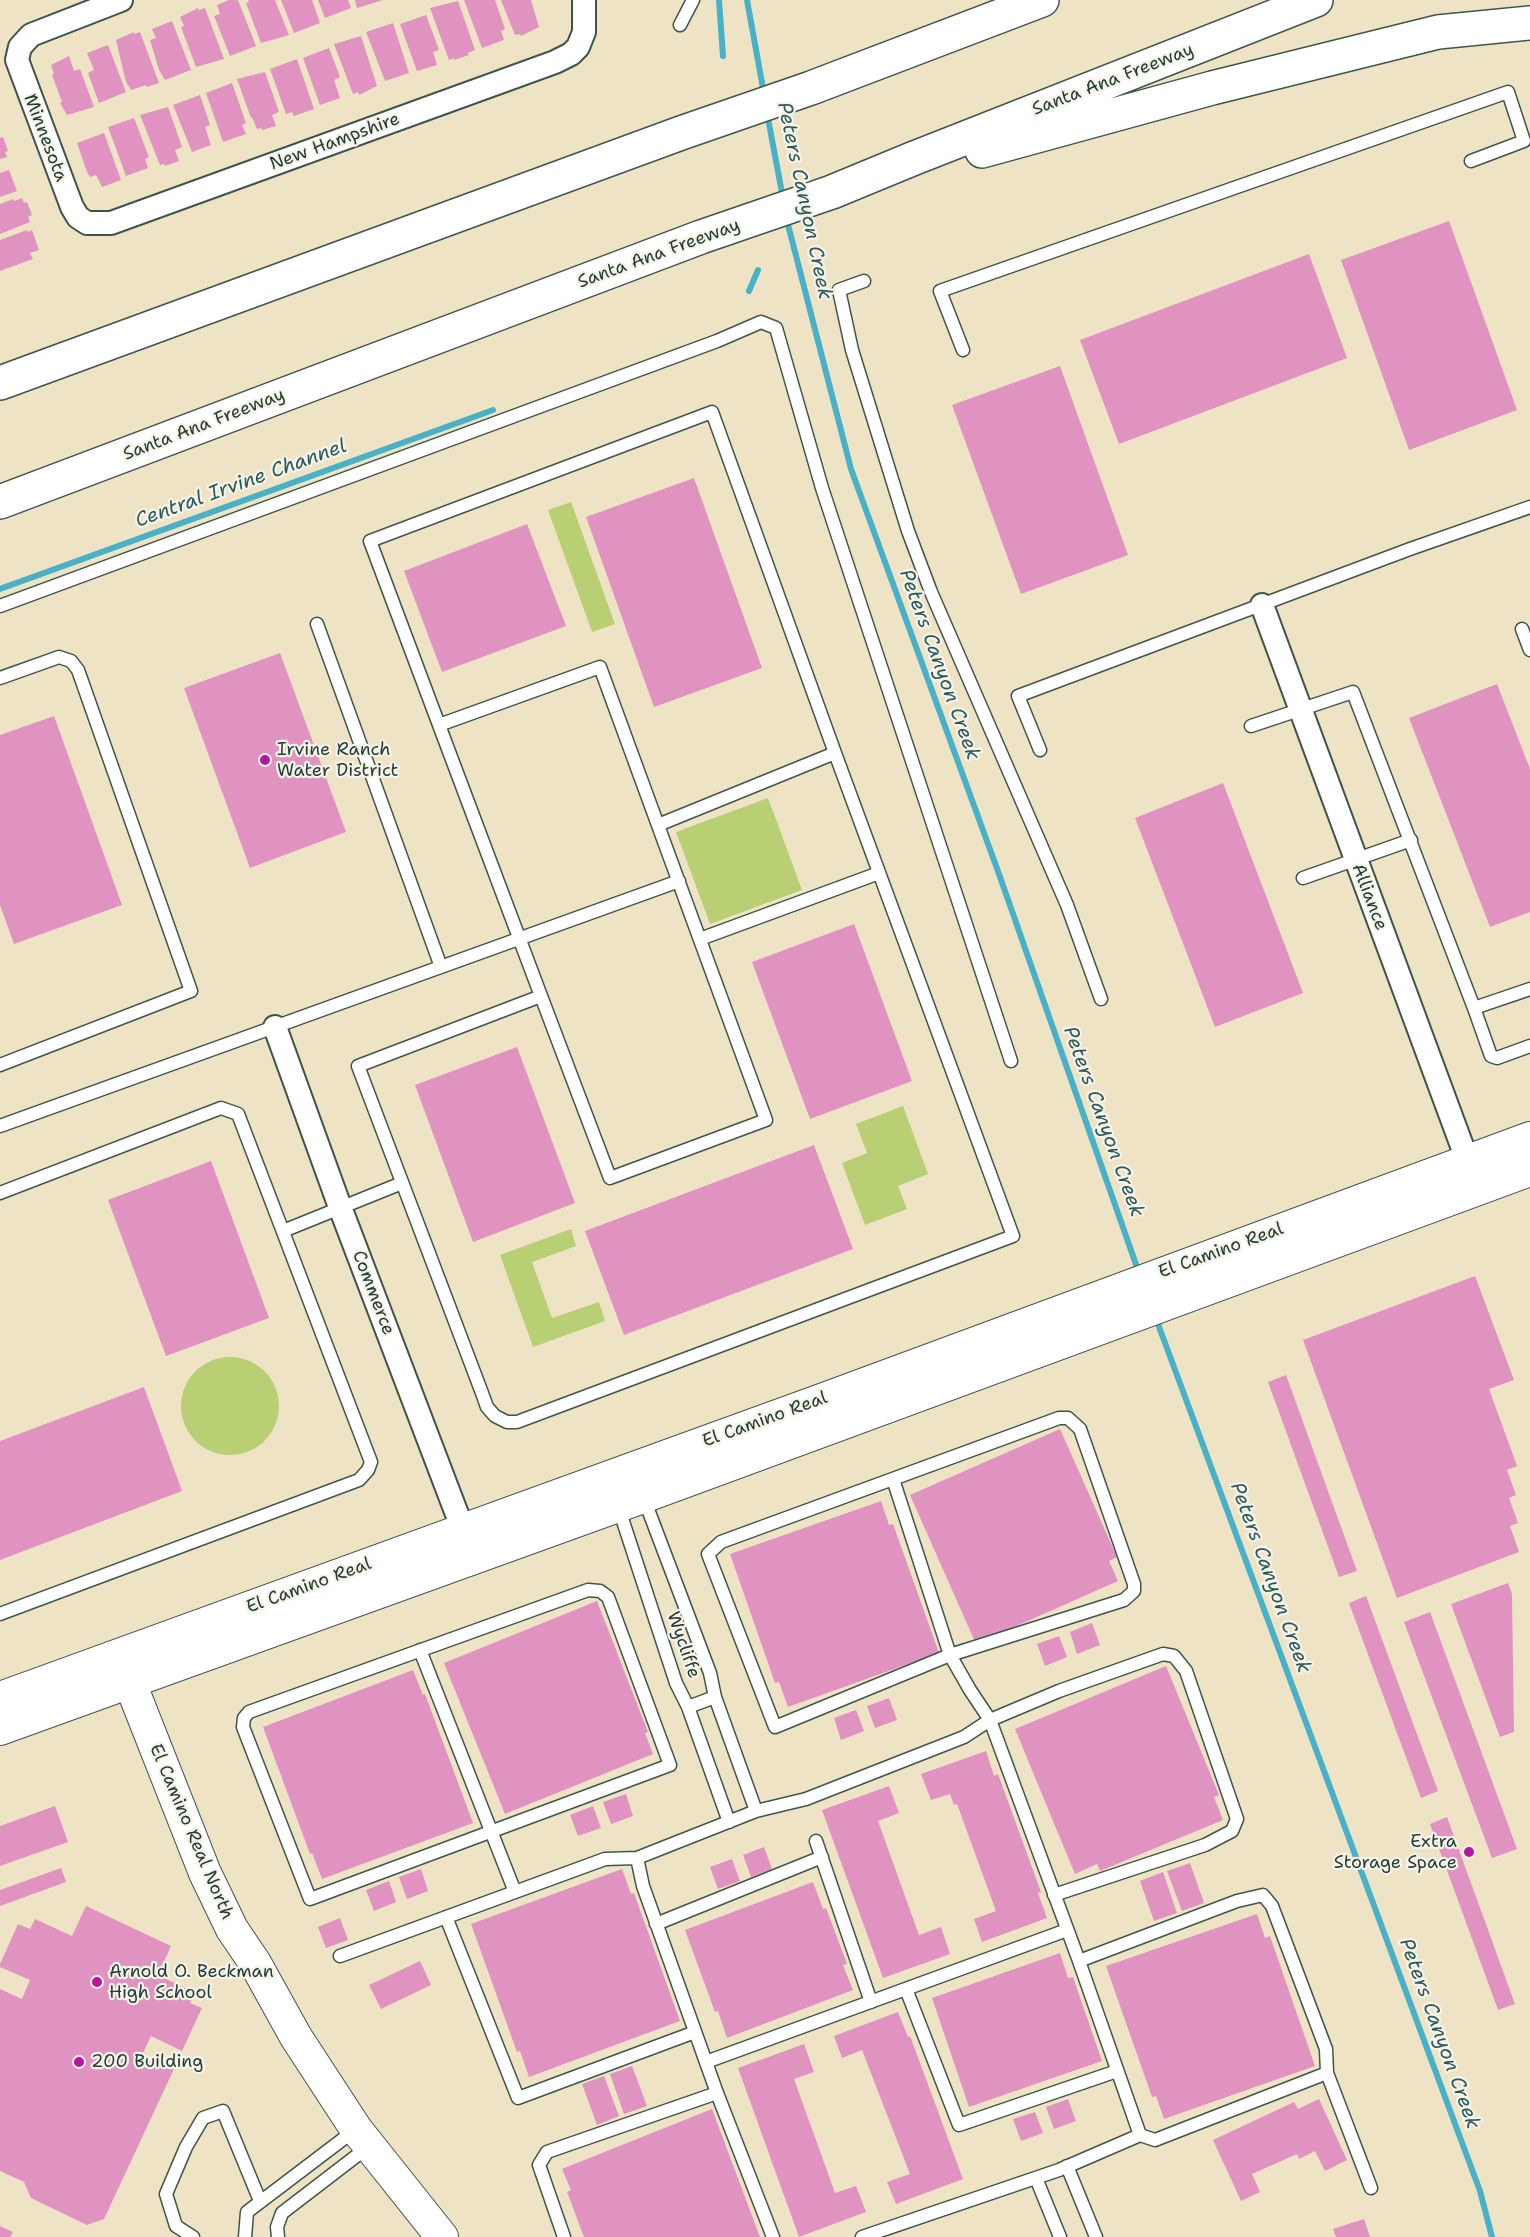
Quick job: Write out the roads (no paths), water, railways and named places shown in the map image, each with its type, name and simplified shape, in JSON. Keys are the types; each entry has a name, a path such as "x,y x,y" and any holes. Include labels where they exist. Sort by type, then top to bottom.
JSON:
{"highway":[{"path":"0,383 811,87 1042,0"},
{"name":"Santa Ana Freeway","path":"0,502 701,237 832,192 1316,0"},
{"path":"832,192 1212,88 1438,32 1530,23"}],"main road":[{"name":"El Camino Real","path":"0,1729 124,1669 625,1487 1114,1325 1202,1292 1473,1175 1530,1138"},
{"name":"El Camino Real","path":"625,1487 1104,1294 1191,1262 1473,1175 1530,1170"},
{"name":"El Camino Real","path":"0,1698 124,1669"},
{"name":"El Camino Real North","path":"124,1669 205,1874 232,1929 255,1964 296,2037 362,2138 441,2237"}],"street":[{"name":"Minnesota","path":"87,223 78,217 72,207 17,60 20,47 32,35 121,0"},
{"name":"New Hampshire","path":"87,223 111,223 555,62 571,54 578,47 584,32 584,0"},
{"name":"Alliance","path":"1262,605 1473,1175"},
{"name":"Commerce","path":"275,1027 340,1208 468,1544"}],"lane":[{"path":"680,25 693,0"},
{"path":"963,350 940,291 1508,92 1524,141 1471,161"},
{"path":"864,281 839,290 852,350 908,531 931,592 1067,905 1101,999"},
{"path":"0,606 695,349 760,322 776,328 822,488 1011,1061"},
{"path":"439,725 600,667 766,1120 610,1178 542,996 439,725 370,541 712,411 1013,1236 517,1422 507,1422 495,1416 488,1407 358,1066 542,996"},
{"path":"1040,750 1018,696 1410,549 1530,507"},
{"path":"317,624 441,967"},
{"path":"1522,629 1530,650"},
{"path":"0,678 59,657 71,661 78,670 191,992 0,1065"},
{"path":"1251,726 1353,692 1491,1056 1497,1058 1530,1046"},
{"path":"658,825 835,753"},
{"path":"1303,878 1354,858 1411,840"},
{"path":"700,939 879,873"},
{"path":"0,1126 679,880"},
{"path":"1474,1008 1530,989"},
{"path":"0,1193 221,1108 238,1114 372,1462 359,1480 0,1614"},
{"path":"283,1231 402,1183"},
{"path":"1059,1418 1068,1418 1080,1429 1134,1584 1134,1591 1124,1600 950,1655 775,1727 708,1554 721,1542 1059,1418"},
{"path":"893,1479 950,1655 990,1720 1140,2135"},
{"name":"Wycliffe","path":"625,1487 710,1673 715,1697 756,1811"},
{"name":"Wycliffe","path":"625,1487 676,1683 688,1707 729,1822"},
{"path":"588,1590 600,1591 608,1598 670,1765 491,1831 310,1899 243,1727 244,1718 249,1712 588,1590"},
{"path":"420,1650 515,1892"},
{"path":"340,1956 605,1858 637,1858 756,1811 806,1799 964,1737 990,1720 1059,1691 1163,1654 1174,1656 1186,1671 1237,1819 1232,1831 1205,1845 1054,1895"},
{"path":"688,1707 715,1697"},
{"path":"816,1841 871,2002"},
{"path":"656,1924 822,1857"},
{"path":"637,1858 643,1886 656,1924 717,2093 773,2237"},
{"path":"1079,1961 1238,1901 1263,1895 1272,1906 1326,2049 1327,2073 1371,2188"},
{"path":"446,1917 519,2098 695,2032"},
{"path":"706,2062 1067,1930"},
{"path":"906,1989 959,2125 1117,2071"},
{"path":"862,2237 1036,2178 1140,2135 1155,2140 1327,2073"},
{"path":"564,2237 539,2165 547,2152 717,2093"},
{"path":"193,2237 176,2226 166,2194 186,2147 203,2118 223,2111 260,2201"},
{"path":"245,2237 247,2212 260,2201 362,2138"},
{"path":"278,2237 277,2227 282,2213 362,2138"},
{"path":"1067,2166 1096,2237"},
{"path":"1036,2178 1060,2237"}],"waterway":[{"name":"Central Irvine Channel","path":"719,0 723,56"},
{"name":"Peters Canyon Creek","path":"747,0 764,94"},
{"name":"Peters Canyon Creek","path":"767,113 783,198"},
{"name":"Peters Canyon Creek","path":"786,217 851,469 999,874 1139,1273"},
{"name":"Central Irvine Channel","path":"749,291 758,270"},
{"name":"Central Irvine Channel","path":"0,589 493,410"},
{"name":"Peters Canyon Creek","path":"1155,1316 1480,2191 1492,2237"}],"place":[{"name":"Irvine Ranch Water District","path":"265,760"},
{"name":"Extra Storage Space","path":"1469,1852"},
{"name":"Arnold O. Beckman High School","path":"97,1982"},
{"name":"200 Building","path":"79,2062"}]}
